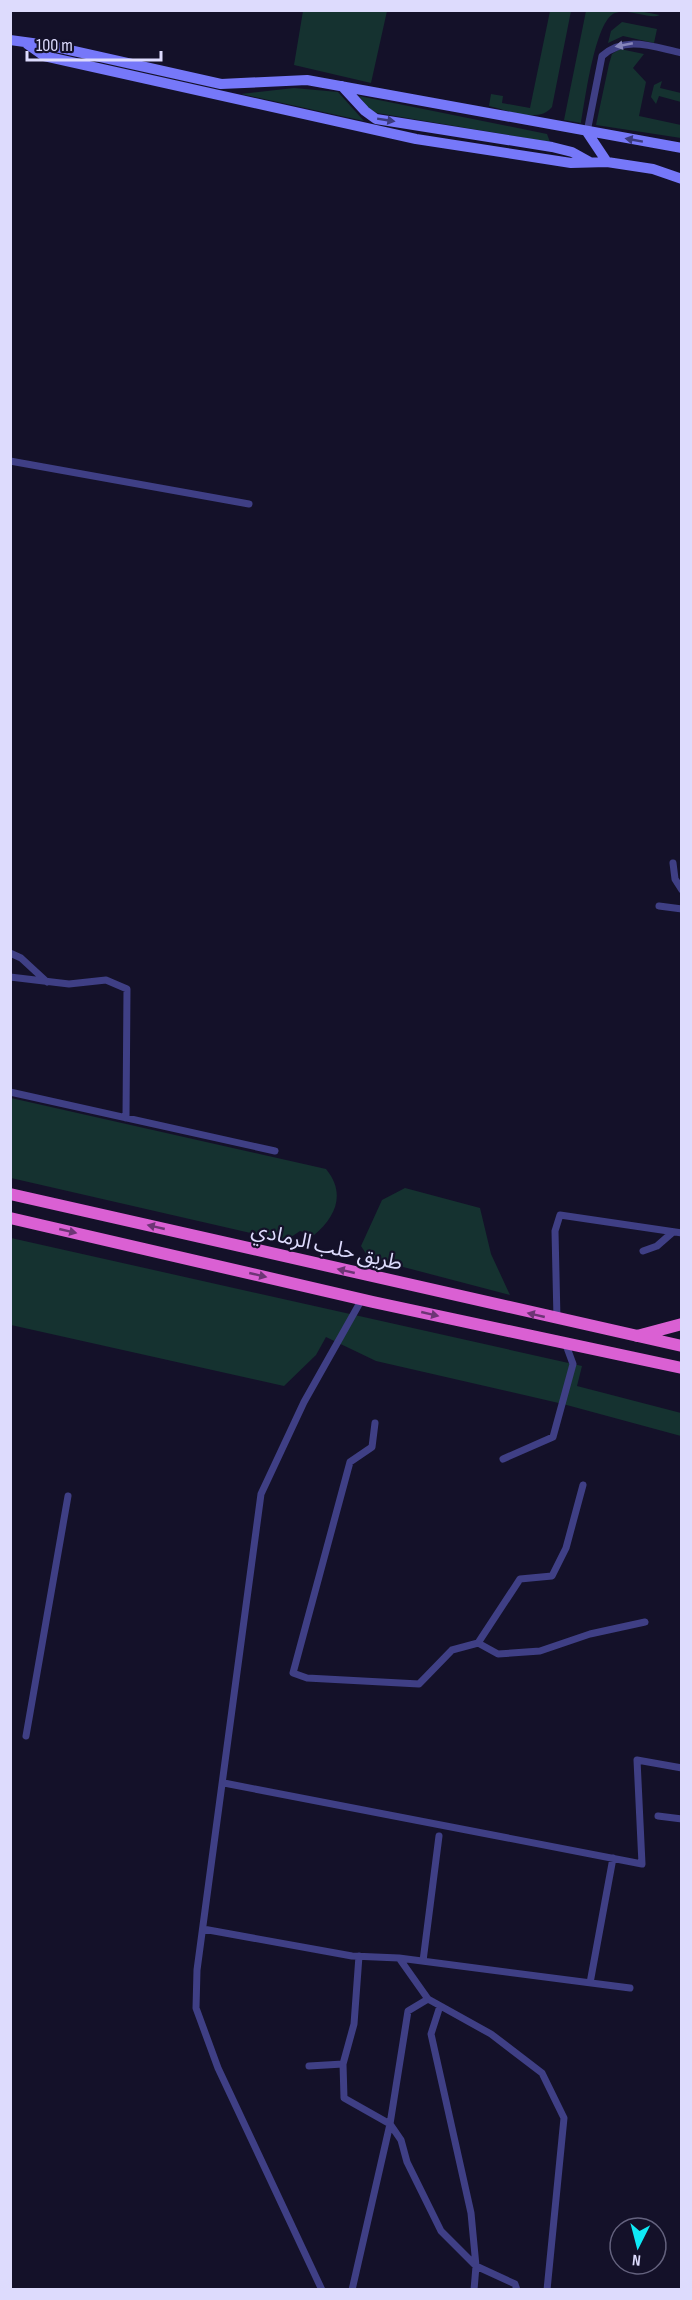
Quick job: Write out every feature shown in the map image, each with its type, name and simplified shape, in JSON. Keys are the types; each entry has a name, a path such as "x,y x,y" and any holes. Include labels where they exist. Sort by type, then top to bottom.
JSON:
{"highway":[{"name":"طريق حلب الرمادي","path":"10,1194 557,1320 681,1346"},
{"name":"طريق حلب الرمادي","path":"10,1218 566,1345 681,1369"},
{"path":"634,1337 681,1324"}],"main road":[{"path":"10,40 47,45 140,72 406,137 560,161 607,162 654,169 681,179"},
{"path":"140,72 228,85 301,80 681,148"},
{"path":"342,86 365,111 376,119 558,149 572,152 590,162"},
{"path":"558,127 560,161"},
{"path":"587,132 607,162"}],"street":[{"path":"587,132 602,56 609,50 632,43 681,53"},
{"path":"10,461 249,504"},
{"path":"673,863 675,879 681,891"},
{"path":"659,906 681,909"},
{"path":"10,952 21,958 47,982"},
{"path":"10,977 69,984 106,980 127,989 126,1118"},
{"path":"10,1092 275,1150"},
{"path":"557,1320 555,1231 560,1215 681,1233"},
{"path":"642,1251 657,1246 673,1232"},
{"path":"322,2289 218,2068 196,2008 196,1970 224,1783 261,1494 304,1402 367,1300"},
{"path":"503,1459 554,1437 573,1364 566,1345"},
{"path":"375,1423 372,1447 350,1462 292,1673 307,1678 419,1684 452,1650 478,1643 520,1579 552,1576 566,1548 583,1485"},
{"path":"26,1736 68,1496"},
{"path":"478,1643 498,1654 540,1651 590,1634 645,1622"},
{"path":"224,1783 642,1864 637,1760 681,1768"},
{"path":"658,1816 681,1819"},
{"path":"423,1961 439,1836"},
{"path":"590,1983 613,1858"},
{"path":"203,1929 359,1956 399,1958 630,1988"},
{"path":"359,1956 354,2024 343,2064 344,2098 390,2124 401,2140 407,2162 441,2231 476,2266 515,2284 518,2289"},
{"path":"399,1958 428,1999 491,2034 542,2073 564,2118 547,2289"},
{"path":"352,2289 390,2124 408,2011 428,1999"},
{"path":"440,2006 431,2034 471,2213 476,2266 474,2289"},
{"path":"309,2066 343,2064"}],"green space":[{"path":"303,11 387,11 371,83 294,65"},
{"path":"550,11 571,11 552,107 539,115 531,115 513,113 489,106 491,94 503,96 502,103 530,108"},
{"path":"586,11 639,11 660,15 621,12 615,13 608,19 592,62 581,123 564,120"},
{"path":"622,22 657,29 654,43 623,36 608,43 611,31"},
{"path":"620,49 644,54 633,68 646,82 639,116 681,125 681,138 596,125 612,54"},
{"path":"662,81 660,88 681,93 681,102 659,96 656,104 651,97 654,85"},
{"path":"294,88 338,92 364,121 241,94"},
{"path":"359,96 547,134 550,142 377,113 368,108"},
{"path":"11,1098 326,1169 336,1187 337,1196 333,1213 314,1235 300,1231 285,1241 11,1178"},
{"path":"405,1188 480,1208 491,1254 510,1295 369,1258 361,1246 382,1200"},
{"path":"11,1238 582,1366 577,1386 681,1413 681,1436 563,1404 376,1361 326,1337 316,1355 284,1386 11,1325"}]}
